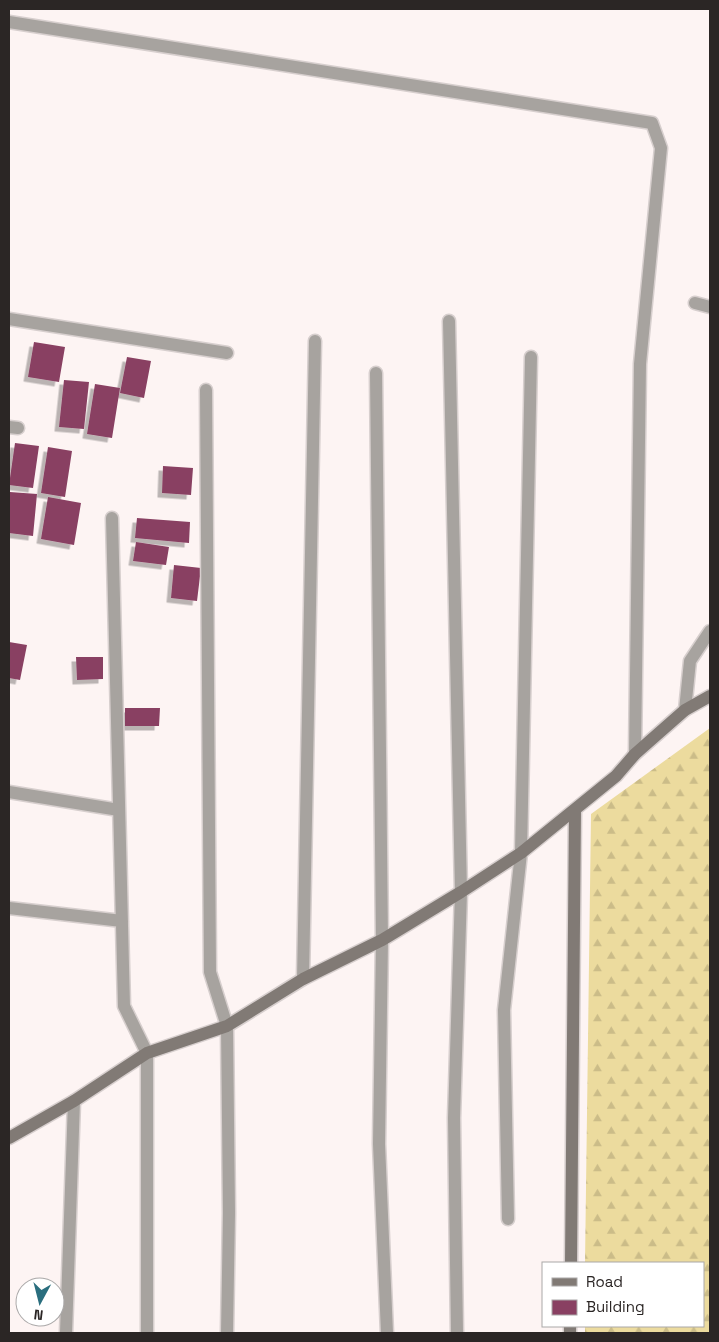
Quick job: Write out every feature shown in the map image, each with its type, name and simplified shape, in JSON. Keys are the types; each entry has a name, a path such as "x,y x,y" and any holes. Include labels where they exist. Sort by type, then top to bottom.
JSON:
{"street":[{"path":"9,22 652,123 661,148 640,364 634,754"},
{"path":"695,303 710,306"},
{"path":"9,319 227,353"},
{"path":"449,321 461,892 454,1118 457,1333"},
{"path":"303,979 315,341"},
{"path":"508,1219 504,1010 521,853 532,357"},
{"path":"376,372 382,940 379,1144 387,1333"},
{"path":"206,390 210,972 227,1026 229,1213 227,1333"},
{"path":"112,518 124,1006 147,1053 147,1333"},
{"path":"685,710 690,660 710,631"},
{"path":"9,1138 74,1101 147,1053 227,1026 303,979 382,940 461,892 521,853 616,776 634,754 685,710 710,696"},
{"path":"9,792 119,810"},
{"path":"571,1262 575,810"},
{"path":"9,908 122,920"},
{"path":"66,1333 74,1101"}],"green space":[{"path":"710,728 710,1333 585,1333 585,1327 704,1327 704,1262 585,1262 591,814"}],"building":[{"path":"34,342 65,347 59,382 28,377"},
{"path":"127,357 151,361 144,398 120,393"},
{"path":"64,380 89,382 84,429 59,427"},
{"path":"95,384 120,388 112,438 87,434"},
{"path":"15,443 39,446 33,488 9,485"},
{"path":"48,447 72,451 65,497 41,493"},
{"path":"163,466 193,468 191,495 162,493"},
{"path":"10,492 37,494 33,536 9,533"},
{"path":"48,497 81,503 74,545 41,539"},
{"path":"137,518 190,522 189,543 135,538"},
{"path":"136,542 169,547 166,565 133,561"},
{"path":"174,565 201,568 197,601 171,598"},
{"path":"9,642 27,645 20,680 9,678"},
{"path":"76,657 103,657 103,679 77,680"},
{"path":"125,708 160,708 159,726 125,726"}]}
